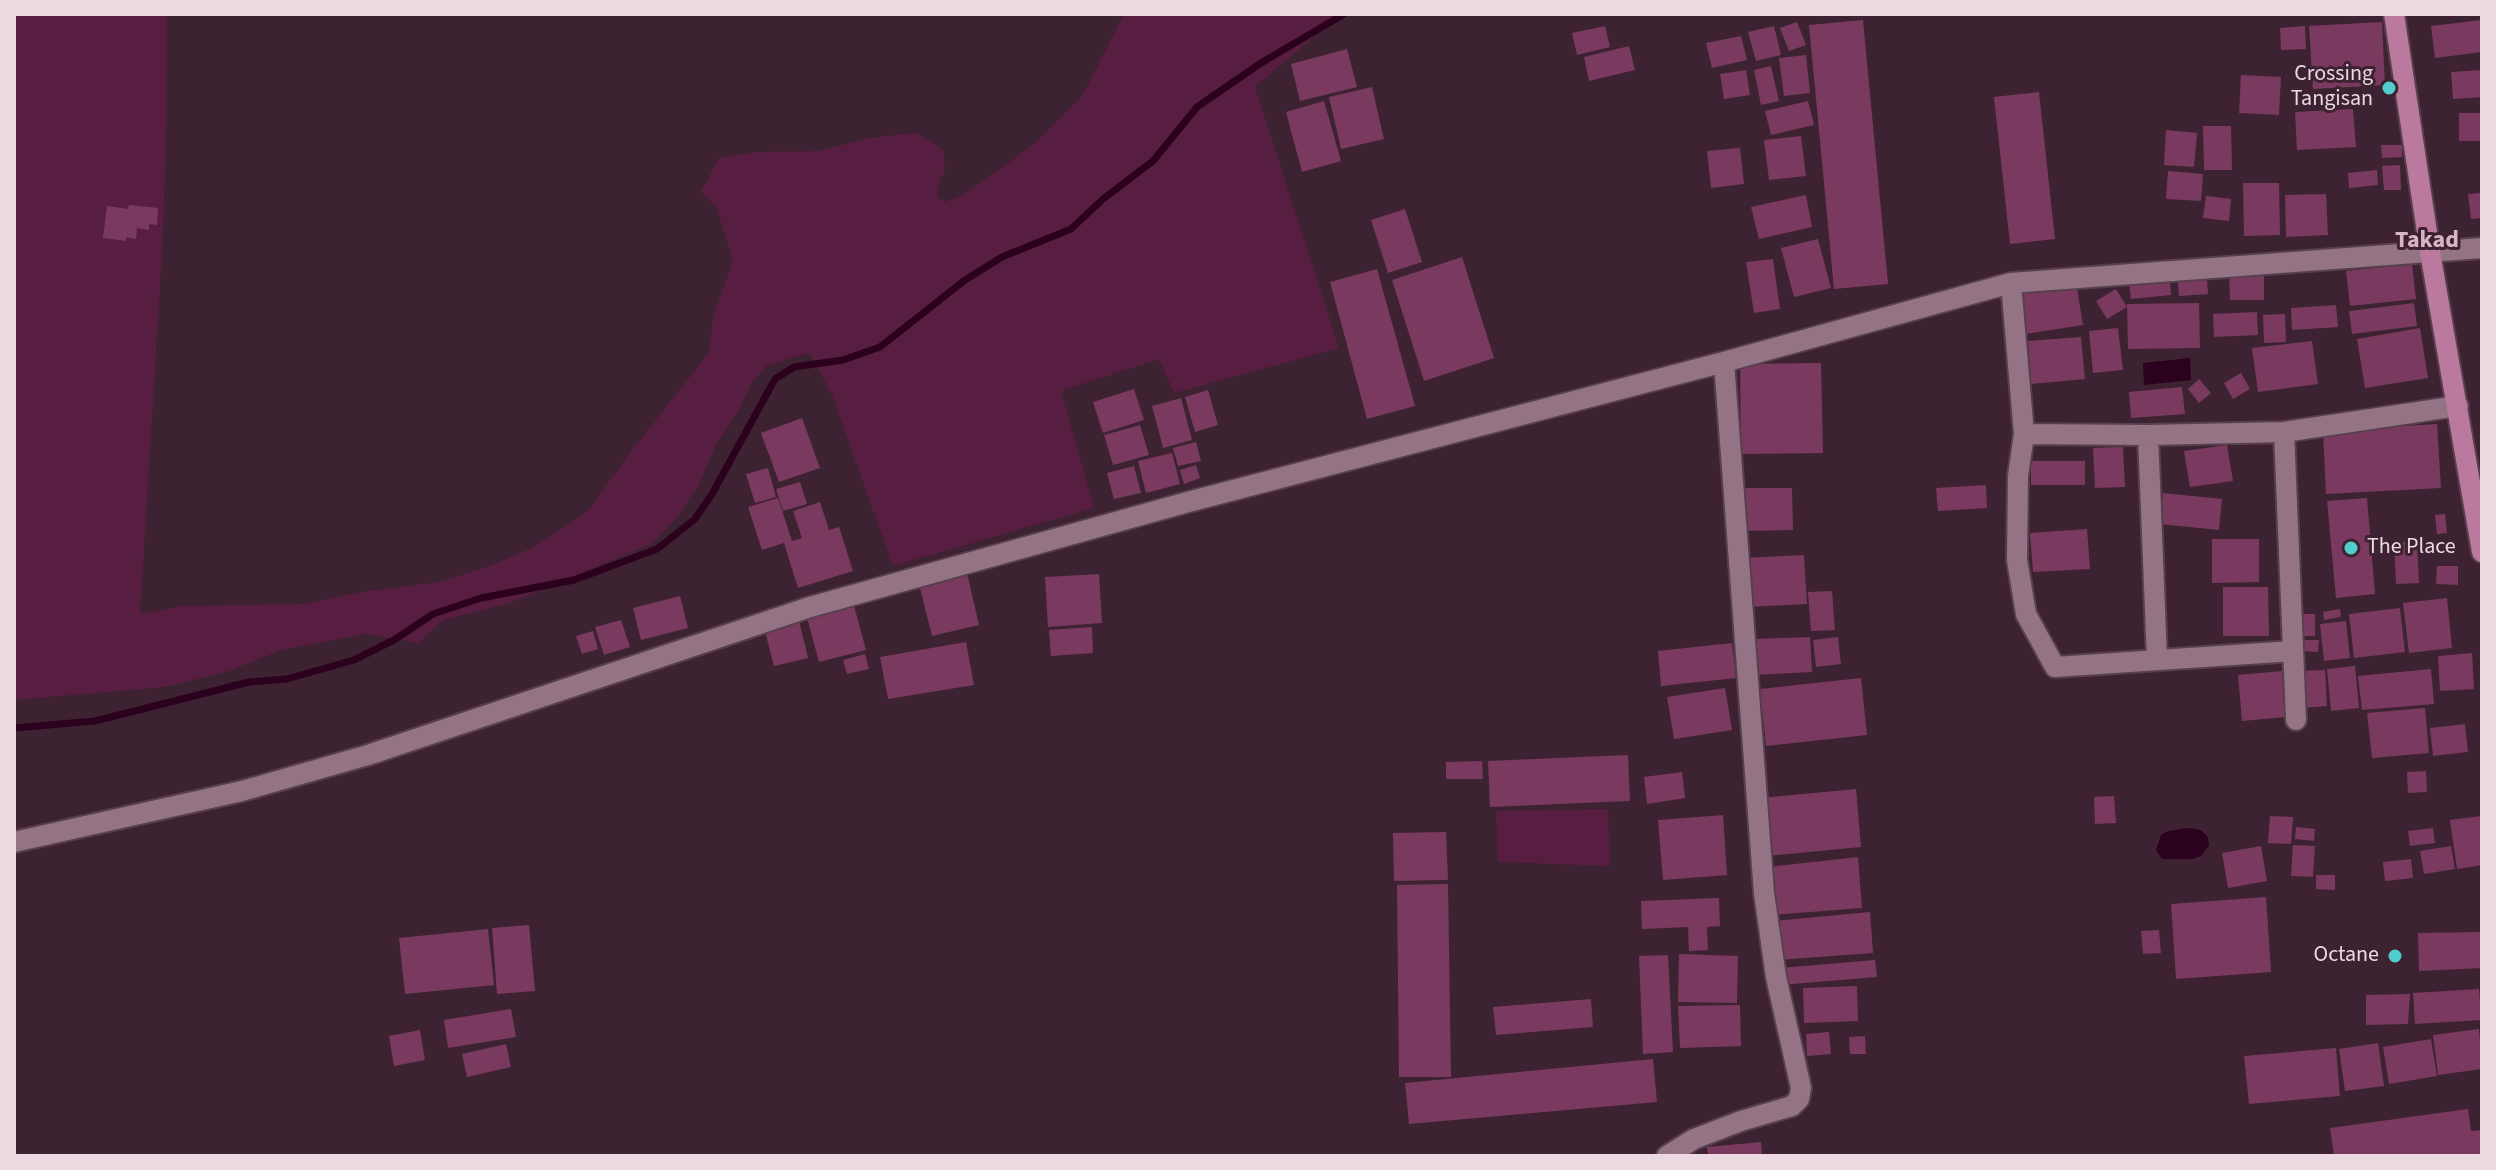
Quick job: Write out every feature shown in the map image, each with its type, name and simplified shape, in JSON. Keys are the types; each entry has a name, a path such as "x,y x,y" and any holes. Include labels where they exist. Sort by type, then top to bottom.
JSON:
{"main road":[{"path":"2394,14 2430,252 2482,552"}],"street":[{"path":"14,842 242,791 368,755 810,607 1188,502 1724,362 2011,283 2482,248"},
{"path":"2011,283 2024,434 2018,476 2017,560 2026,614 2055,667 2293,651"},
{"path":"1667,1156 1694,1139 1792,1106 1799,1099 1801,1088 1776,977 1764,893 1724,362"},
{"path":"2024,434 2284,432 2458,406"},
{"path":"2284,432 2296,720"},
{"path":"2148,435 2157,660"}],"shaded area":[{"path":"14,14 167,14 162,252 140,614 185,606 305,604 362,592 439,582 490,566 534,547 588,511 709,353 713,318 733,260 716,206 701,192 719,158 758,152 819,151 869,138 917,133 943,150 945,169 937,189 938,197 945,202 965,194 1033,145 1083,95 1124,14 1340,14 1255,87 1339,348 1174,393 1159,359 1061,391 1094,508 893,566 831,392 809,353 766,366 751,384 740,408 716,445 699,484 678,516 653,543 509,603 443,620 419,643 365,634 281,650 229,671 165,687 14,700"},
{"path":"2190,358 2191,380 2144,385 2143,363"},
{"path":"1608,809 1610,866 1498,862 1496,811"},
{"path":"2188,828 2201,830 2208,837 2209,845 2201,856 2162,859 2156,850 2161,835"}],"building":[{"path":"1863,20 1888,284 1834,289 1809,25"},
{"path":"2482,20 2482,52 2435,58 2431,26"},
{"path":"1797,22 1806,45 1789,51 1780,28"},
{"path":"2382,22 2385,85 2313,89 2309,26"},
{"path":"1605,26 1610,47 1577,55 1572,33"},
{"path":"1774,26 1781,55 1756,61 1748,32"},
{"path":"2305,26 2306,49 2281,50 2280,28"},
{"path":"1741,36 1747,60 1712,68 1706,43"},
{"path":"1629,46 1635,70 1589,81 1584,57"},
{"path":"1347,49 1357,87 1300,101 1291,64"},
{"path":"1806,55 1810,93 1784,96 1779,58"},
{"path":"1771,66 1779,101 1761,105 1754,70"},
{"path":"1746,70 1750,95 1724,99 1720,74"},
{"path":"2482,70 2482,97 2453,99 2451,72"},
{"path":"2241,75 2281,77 2279,115 2239,113"},
{"path":"1372,87 1384,139 1341,149 1329,97"},
{"path":"2039,92 2055,239 2010,244 1994,97"},
{"path":"1324,101 1341,161 1302,172 1286,112"},
{"path":"1808,101 1814,125 1771,135 1765,111"},
{"path":"2353,109 2356,147 2297,150 2295,112"},
{"path":"2459,113 2482,113 2482,141 2459,141"},
{"path":"2203,126 2231,126 2232,170 2204,170"},
{"path":"2166,130 2197,133 2194,167 2164,165"},
{"path":"1801,136 1806,176 1769,180 1764,140"},
{"path":"2381,145 2402,145 2402,157 2382,158"},
{"path":"1740,148 1744,184 1711,188 1707,151"},
{"path":"2400,165 2401,190 2384,190 2382,166"},
{"path":"2377,170 2378,185 2349,188 2348,173"},
{"path":"2168,171 2203,174 2201,201 2166,199"},
{"path":"2243,183 2279,183 2280,235 2244,236"},
{"path":"2482,193 2482,218 2471,219 2468,194"},
{"path":"2326,194 2328,235 2286,237 2285,195"},
{"path":"1806,195 1812,227 1759,239 1751,207"},
{"path":"2206,196 2231,199 2229,221 2203,218"},
{"path":"129,205 158,208 157,225 149,224 149,230 137,228 136,239 103,238 107,206 128,209"},
{"path":"1405,209 1422,262 1388,273 1371,220"},
{"path":"1818,239 1831,288 1794,297 1781,248"},
{"path":"1462,257 1494,358 1424,381 1392,280"},
{"path":"1773,259 1780,309 1754,313 1746,262"},
{"path":"2412,264 2416,299 2350,306 2346,271"},
{"path":"1377,269 1415,406 1367,419 1330,282"},
{"path":"2229,271 2264,271 2264,300 2230,300"},
{"path":"2170,280 2171,295 2131,299 2129,284"},
{"path":"2207,280 2208,294 2179,296 2178,282"},
{"path":"2076,282 2083,325 2019,335 2012,292"},
{"path":"2116,289 2127,307 2107,319 2096,301"},
{"path":"2199,303 2200,348 2128,349 2127,304"},
{"path":"2414,303 2417,326 2352,334 2349,311"},
{"path":"2336,305 2338,327 2292,330 2291,308"},
{"path":"2257,312 2258,335 2214,337 2213,314"},
{"path":"2285,314 2286,342 2264,343 2263,315"},
{"path":"2118,328 2123,370 2093,373 2089,331"},
{"path":"2420,328 2428,378 2365,388 2357,339"},
{"path":"2081,337 2085,379 2031,384 2028,341"},
{"path":"2312,341 2318,384 2258,392 2252,348"},
{"path":"1821,363 1823,453 1741,454 1740,364"},
{"path":"2241,373 2250,389 2233,399 2224,383"},
{"path":"2199,379 2211,393 2199,403 2188,389"},
{"path":"2182,387 2185,414 2131,418 2129,392"},
{"path":"1134,389 1144,420 1103,433 1093,402"},
{"path":"1208,390 1218,425 1195,432 1185,397"},
{"path":"1181,398 1192,440 1163,448 1152,406"},
{"path":"802,418 820,468 779,482 761,433"},
{"path":"2437,424 2441,488 2326,494 2323,431"},
{"path":"1140,425 1149,455 1113,465 1104,435"},
{"path":"1196,442 1201,461 1178,466 1173,448"},
{"path":"2227,445 2233,481 2190,487 2184,451"},
{"path":"2123,447 2125,487 2095,488 2093,448"},
{"path":"1172,453 1180,484 1146,493 1138,461"},
{"path":"2031,461 2085,461 2085,485 2031,485"},
{"path":"1196,465 1200,478 1184,484 1180,470"},
{"path":"1134,466 1141,493 1114,499 1107,473"},
{"path":"768,468 776,497 755,503 746,474"},
{"path":"800,482 807,504 783,511 776,489"},
{"path":"1986,485 1987,508 1938,511 1936,488"},
{"path":"1741,488 1792,488 1793,530 1742,531"},
{"path":"2163,493 2222,499 2219,530 2160,524"},
{"path":"778,498 792,541 802,538 793,511 820,502 829,530 839,527 853,571 798,588 784,543 762,550 748,507"},
{"name":"The Place","path":"2367,498 2375,594 2336,598 2327,501"},
{"path":"2445,514 2447,533 2437,534 2435,515"},
{"path":"2087,529 2090,569 2033,572 2030,533"},
{"path":"2212,539 2259,539 2259,582 2212,583"},
{"path":"2394,542 2417,542 2419,583 2396,584"},
{"path":"1804,555 1807,604 1746,607 1743,558"},
{"path":"2437,566 2458,566 2458,585 2436,584"},
{"path":"967,573 979,625 932,636 919,584"},
{"path":"1099,574 1102,623 1048,627 1045,577"},
{"path":"2223,587 2268,587 2269,636 2223,636"},
{"path":"1832,591 1835,630 1811,631 1808,592"},
{"path":"680,596 688,628 641,640 633,608"},
{"path":"2447,598 2452,648 2409,653 2403,603"},
{"path":"853,602 866,650 819,662 806,614"},
{"path":"2400,608 2405,652 2354,658 2349,614"},
{"path":"2340,609 2341,617 2324,620 2323,612"},
{"path":"2300,614 2315,614 2315,636 2299,636"},
{"path":"798,616 808,658 774,666 763,624"},
{"path":"621,620 630,647 604,655 595,627"},
{"path":"2346,621 2350,658 2324,661 2320,624"},
{"path":"1092,627 1093,653 1051,656 1049,630"},
{"path":"593,631 598,649 582,654 576,636"},
{"path":"1810,637 1812,672 1754,675 1753,639"},
{"path":"1838,637 1841,664 1816,667 1813,640"},
{"path":"2301,640 2319,640 2318,652 2300,651"},
{"path":"966,642 974,685 888,699 880,657"},
{"path":"1732,643 1736,678 1661,686 1658,651"},
{"path":"2472,653 2474,689 2440,691 2438,656"},
{"path":"865,654 869,669 847,674 843,660"},
{"path":"2355,666 2359,708 2331,711 2327,669"},
{"path":"2431,669 2434,704 2362,710 2358,676"},
{"path":"2325,670 2327,706 2301,708 2299,671"},
{"path":"2282,671 2286,717 2242,721 2238,675"},
{"path":"1861,678 1867,735 1766,746 1760,689"},
{"path":"1725,688 1732,730 1674,739 1667,697"},
{"path":"2425,708 2429,753 2372,758 2367,713"},
{"path":"2465,724 2468,752 2433,756 2430,728"},
{"path":"1628,755 1630,801 1490,807 1488,761"},
{"path":"1482,761 1483,779 1446,779 1446,762"},
{"path":"2426,771 2427,792 2408,793 2407,772"},
{"path":"1682,772 1685,798 1647,804 1644,777"},
{"path":"1856,789 1861,847 1767,856 1761,798"},
{"path":"2114,796 2116,823 2095,824 2094,797"},
{"path":"1723,815 1727,875 1663,880 1658,820"},
{"path":"2270,816 2293,817 2291,844 2268,843"},
{"path":"2482,816 2482,865 2457,869 2450,820"},
{"path":"2296,827 2315,829 2314,841 2295,839"},
{"path":"2433,828 2435,843 2410,846 2408,831"},
{"path":"1446,832 1448,880 1394,881 1393,833"},
{"path":"2293,845 2315,846 2313,877 2291,876"},
{"path":"2261,846 2267,881 2228,888 2222,853"},
{"path":"2451,846 2455,869 2424,874 2420,851"},
{"path":"1858,857 1862,908 1772,915 1768,867"},
{"path":"2411,859 2413,878 2385,881 2383,862"},
{"path":"2316,875 2335,875 2335,890 2316,889"},
{"path":"1448,884 1451,1077 1399,1077 1397,885"},
{"path":"2266,897 2271,972 2176,979 2171,904"},
{"path":"1719,898 1720,926 1707,927 1708,950 1689,951 1688,927 1642,929 1641,901"},
{"path":"1870,912 1873,953 1777,960 1774,921"},
{"path":"529,925 535,991 497,994 492,928"},
{"path":"488,929 494,985 405,994 399,938"},
{"path":"2159,930 2161,953 2143,954 2141,931"},
{"path":"2482,932 2482,968 2419,971 2418,933"},
{"path":"1679,954 1738,956 1737,1003 1678,1002"},
{"path":"1668,955 1673,1052 1643,1054 1639,956"},
{"path":"1875,960 1877,977 1781,985 1779,968"},
{"path":"1857,986 1858,1021 1804,1023 1803,988"},
{"path":"2479,989 2481,1020 2415,1024 2413,993"},
{"path":"2410,994 2408,1024 2366,1025 2366,995"},
{"path":"1591,999 1593,1027 1496,1035 1493,1007"},
{"path":"1740,1005 1741,1046 1680,1048 1678,1006"},
{"path":"511,1009 516,1037 448,1048 444,1020"},
{"path":"2479,1029 2482,1069 2438,1075 2433,1035"},
{"path":"420,1030 425,1060 394,1066 389,1036"},
{"path":"1829,1032 1831,1054 1807,1056 1806,1034"},
{"path":"1865,1036 1866,1054 1850,1054 1849,1037"},
{"path":"2431,1039 2437,1076 2389,1084 2383,1047"},
{"path":"2378,1043 2384,1086 2345,1091 2339,1049"},
{"path":"506,1044 511,1067 467,1077 462,1054"},
{"path":"2336,1048 2340,1096 2249,1104 2244,1056"},
{"path":"1653,1059 1657,1102 1409,1124 1405,1083"},
{"path":"2468,1109 2471,1131 2482,1130 2482,1156 2334,1156 2330,1128"},
{"path":"1761,1142 1762,1156 1708,1156 1707,1147"}],"waterway":[{"path":"14,728 95,721 249,682 287,679 354,660 394,640 433,614 481,598 574,580 657,549 695,519 775,379 794,367 843,360 880,347 965,280 1002,257 1071,229 1103,199 1153,161 1197,107 1261,63 1344,14"}],"place":[{"name":"Crossing Tangisan","path":"2389,88"},
{"name":"The Place","path":"2351,548"},
{"name":"Octane","path":"2395,956"}],"district":[{"name":"Takad","path":"2427,242"}]}
